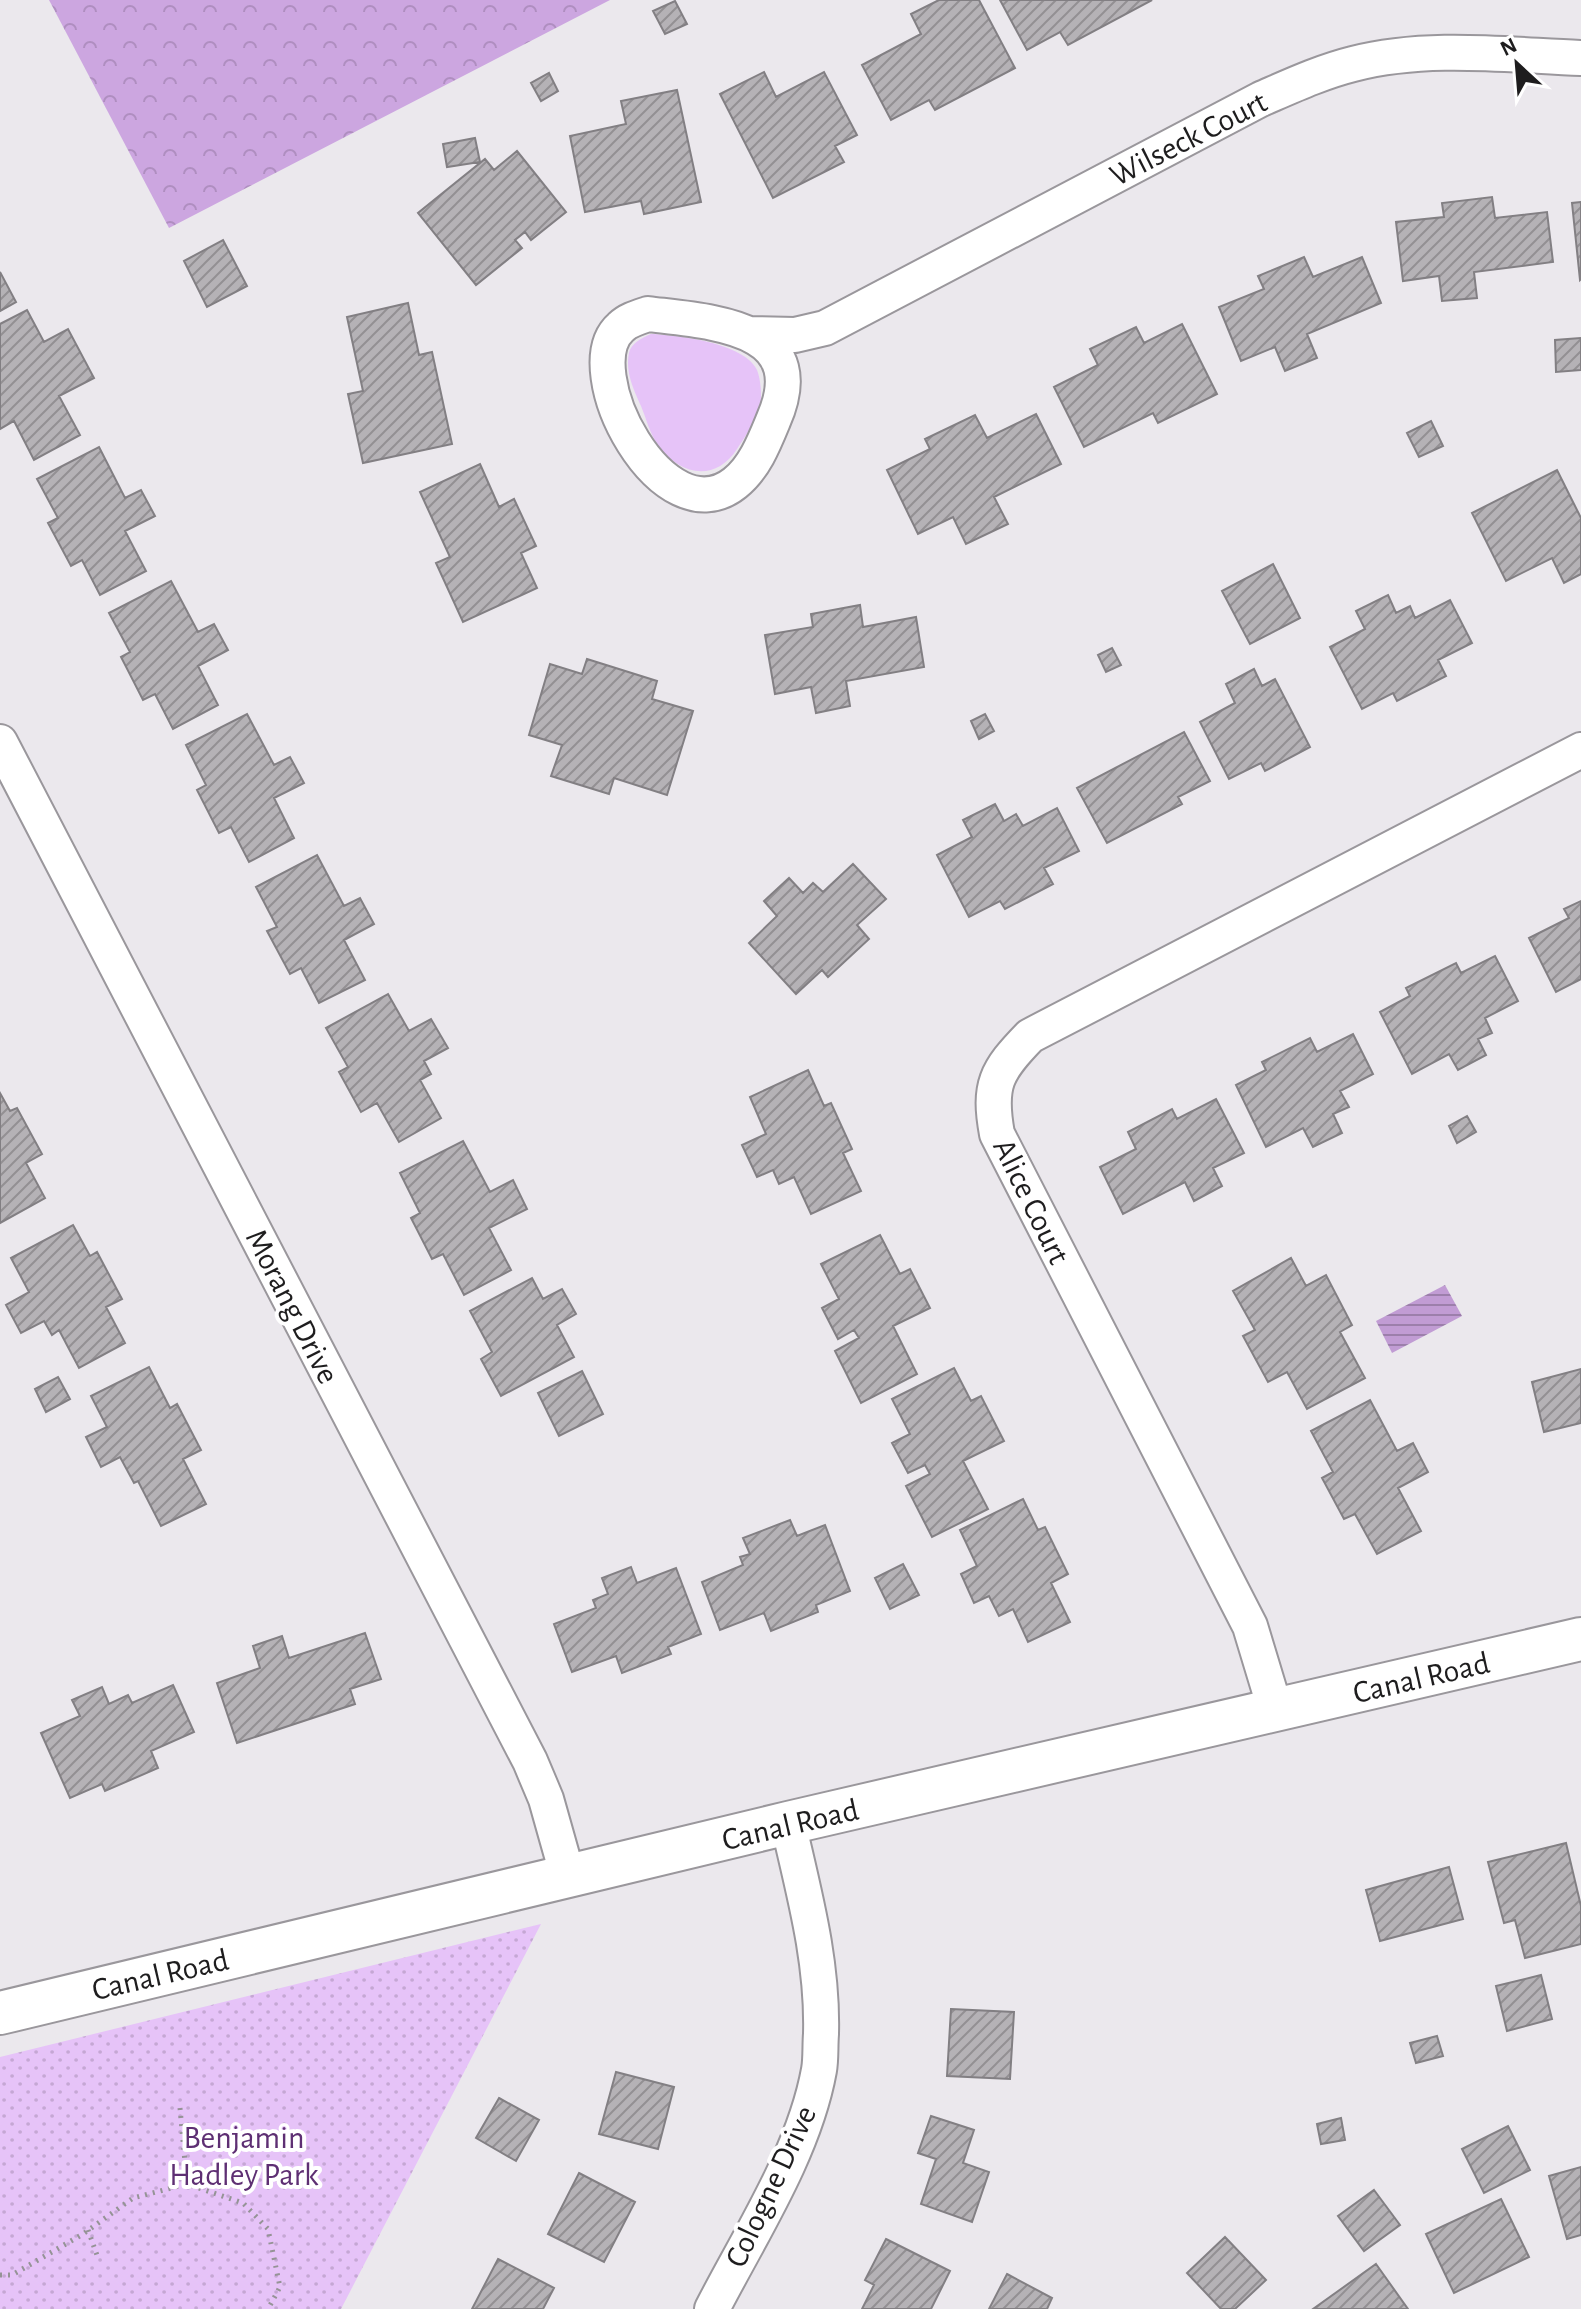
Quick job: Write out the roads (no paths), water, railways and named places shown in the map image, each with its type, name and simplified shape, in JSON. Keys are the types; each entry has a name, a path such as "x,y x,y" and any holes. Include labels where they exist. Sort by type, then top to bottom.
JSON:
{"street":[{"name":"Wilseck Court","path":"750,334 795,335 825,328 1261,99 1306,79 1353,64 1401,55 1448,53 1581,58"},
{"name":"Wilseck Court","path":"648,314 732,327 766,342 776,353 782,373 782,393 778,411 761,449 744,476 719,492 697,494 678,489 648,465 629,433 609,386 606,365 610,343 620,327 648,314"},
{"name":"Wilseck Court","path":"782,393 800,357 825,328"},
{"name":"Morang Drive","path":"0,742 530,1761 546,1799 568,1877"},
{"name":"Alice Court","path":"1276,1712 1250,1626 997,1134 992,1106 995,1081 1006,1061 1030,1036 1581,750"},
{"name":"Canal Road","path":"0,2013 788,1823 1581,1639"},
{"name":"Cologne Drive","path":"712,2309 779,2181 803,2127 820,2069 817,1948 788,1823"}],"park label":[{"name":"Benjamin Hadley Park","path":"244,2156"}]}
